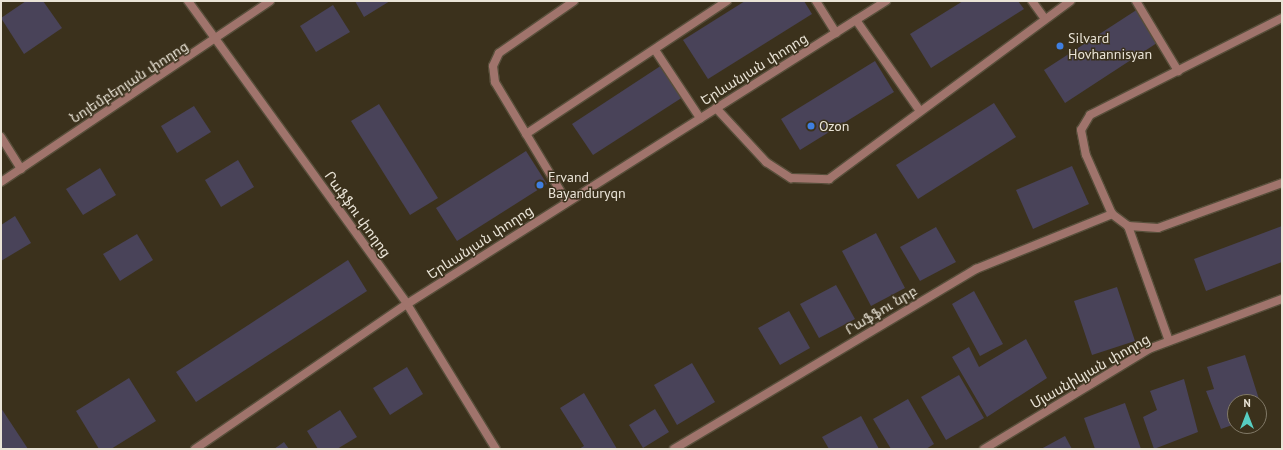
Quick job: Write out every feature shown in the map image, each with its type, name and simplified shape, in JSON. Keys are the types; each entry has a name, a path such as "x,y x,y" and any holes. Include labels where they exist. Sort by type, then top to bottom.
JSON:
{"street":[{"name":"Րաֆֆու փողոց","path":"188,1 407,304 496,449"},
{"name":"Նոյեմբերյան փողոց","path":"1,182 216,40 270,1"},
{"path":"567,202 496,82 493,66 499,53 574,1"},
{"path":"526,134 727,1"},
{"path":"816,1 836,33"},
{"name":"Երևանյան փողոց","path":"196,449 208,446 407,304 886,1"},
{"path":"1032,1 1045,19"},
{"path":"716,108 766,162 791,178 829,179 1070,1"},
{"path":"1136,1 1178,71"},
{"path":"1282,18 1090,115 1081,130 1086,155 1112,214 1128,226 1158,228 1282,183"},
{"path":"856,20 920,111"},
{"path":"655,50 700,118"},
{"path":"1,137 21,169"},
{"name":"Րաֆֆու նրբ","path":"674,449 976,269 1112,214"},
{"path":"1128,226 1169,341"},
{"name":"Մյասնիկյան փողոց","path":"984,449 1151,348 1282,299"}],"building":[{"path":"26,1 43,1 62,28 24,54 1,18"},
{"path":"355,1 390,1 364,17"},
{"path":"745,1 804,1 812,14 708,79 683,40"},
{"path":"963,1 1018,1 1024,9 931,68 910,34"},
{"path":"333,5 350,32 316,52 300,26"},
{"path":"1138,9 1160,41 1065,103 1044,70"},
{"path":"875,61 894,92 800,150 781,119"},
{"path":"662,65 683,97 593,155 572,124"},
{"path":"994,103 1016,137 918,199 896,165"},
{"path":"379,104 438,198 410,215 351,121"},
{"path":"194,106 211,132 177,153 161,126"},
{"path":"526,151 547,184 457,241 436,208"},
{"path":"238,160 254,187 221,207 205,180"},
{"path":"1072,166 1089,204 1033,229 1016,190"},
{"path":"100,168 116,195 83,215 66,189"},
{"path":"15,216 31,243 1,261 1,225"},
{"path":"1282,226 1282,262 1206,291 1194,259"},
{"path":"936,227 956,262 920,281 900,247"},
{"path":"876,233 905,288 871,306 842,251"},
{"path":"137,234 153,260 120,281 103,254"},
{"path":"348,260 367,291 196,402 176,372"},
{"path":"836,285 855,319 819,338 800,304"},
{"path":"1117,287 1135,341 1092,355 1074,301"},
{"path":"974,291 1003,344 980,356 952,304"},
{"path":"789,311 810,348 780,365 758,328"},
{"path":"1026,339 1047,378 987,417 952,357 969,347 979,367"},
{"path":"1245,355 1257,394 1227,394 1227,427 1221,429 1206,391 1214,389 1207,367"},
{"path":"692,363 715,402 677,425 654,385"},
{"path":"407,367 423,394 390,415 373,388"},
{"path":"959,375 984,418 946,440 921,397"},
{"path":"129,378 156,421 111,449 99,449 76,411"},
{"path":"1184,379 1198,432 1154,449 1143,417 1157,410 1150,391"},
{"path":"584,393 617,449 579,449 584,446 560,408"},
{"path":"908,399 934,444 926,449 891,449 873,419"},
{"path":"1125,403 1141,449 1095,449 1084,418"},
{"path":"1,408 28,449 1,449"},
{"path":"655,409 669,432 643,448 629,425"},
{"path":"340,410 357,437 337,449 318,449 307,431"},
{"path":"861,416 879,449 829,449 822,437"},
{"path":"1065,436 1072,449 1041,449"},
{"path":"284,442 289,449 274,449"}],"place":[{"name":"Silvard Hovhannisyan","path":"1060,46"},
{"name":"Ozon","path":"811,126"},
{"name":"Ervand Bayanduryqn","path":"540,185"}]}
